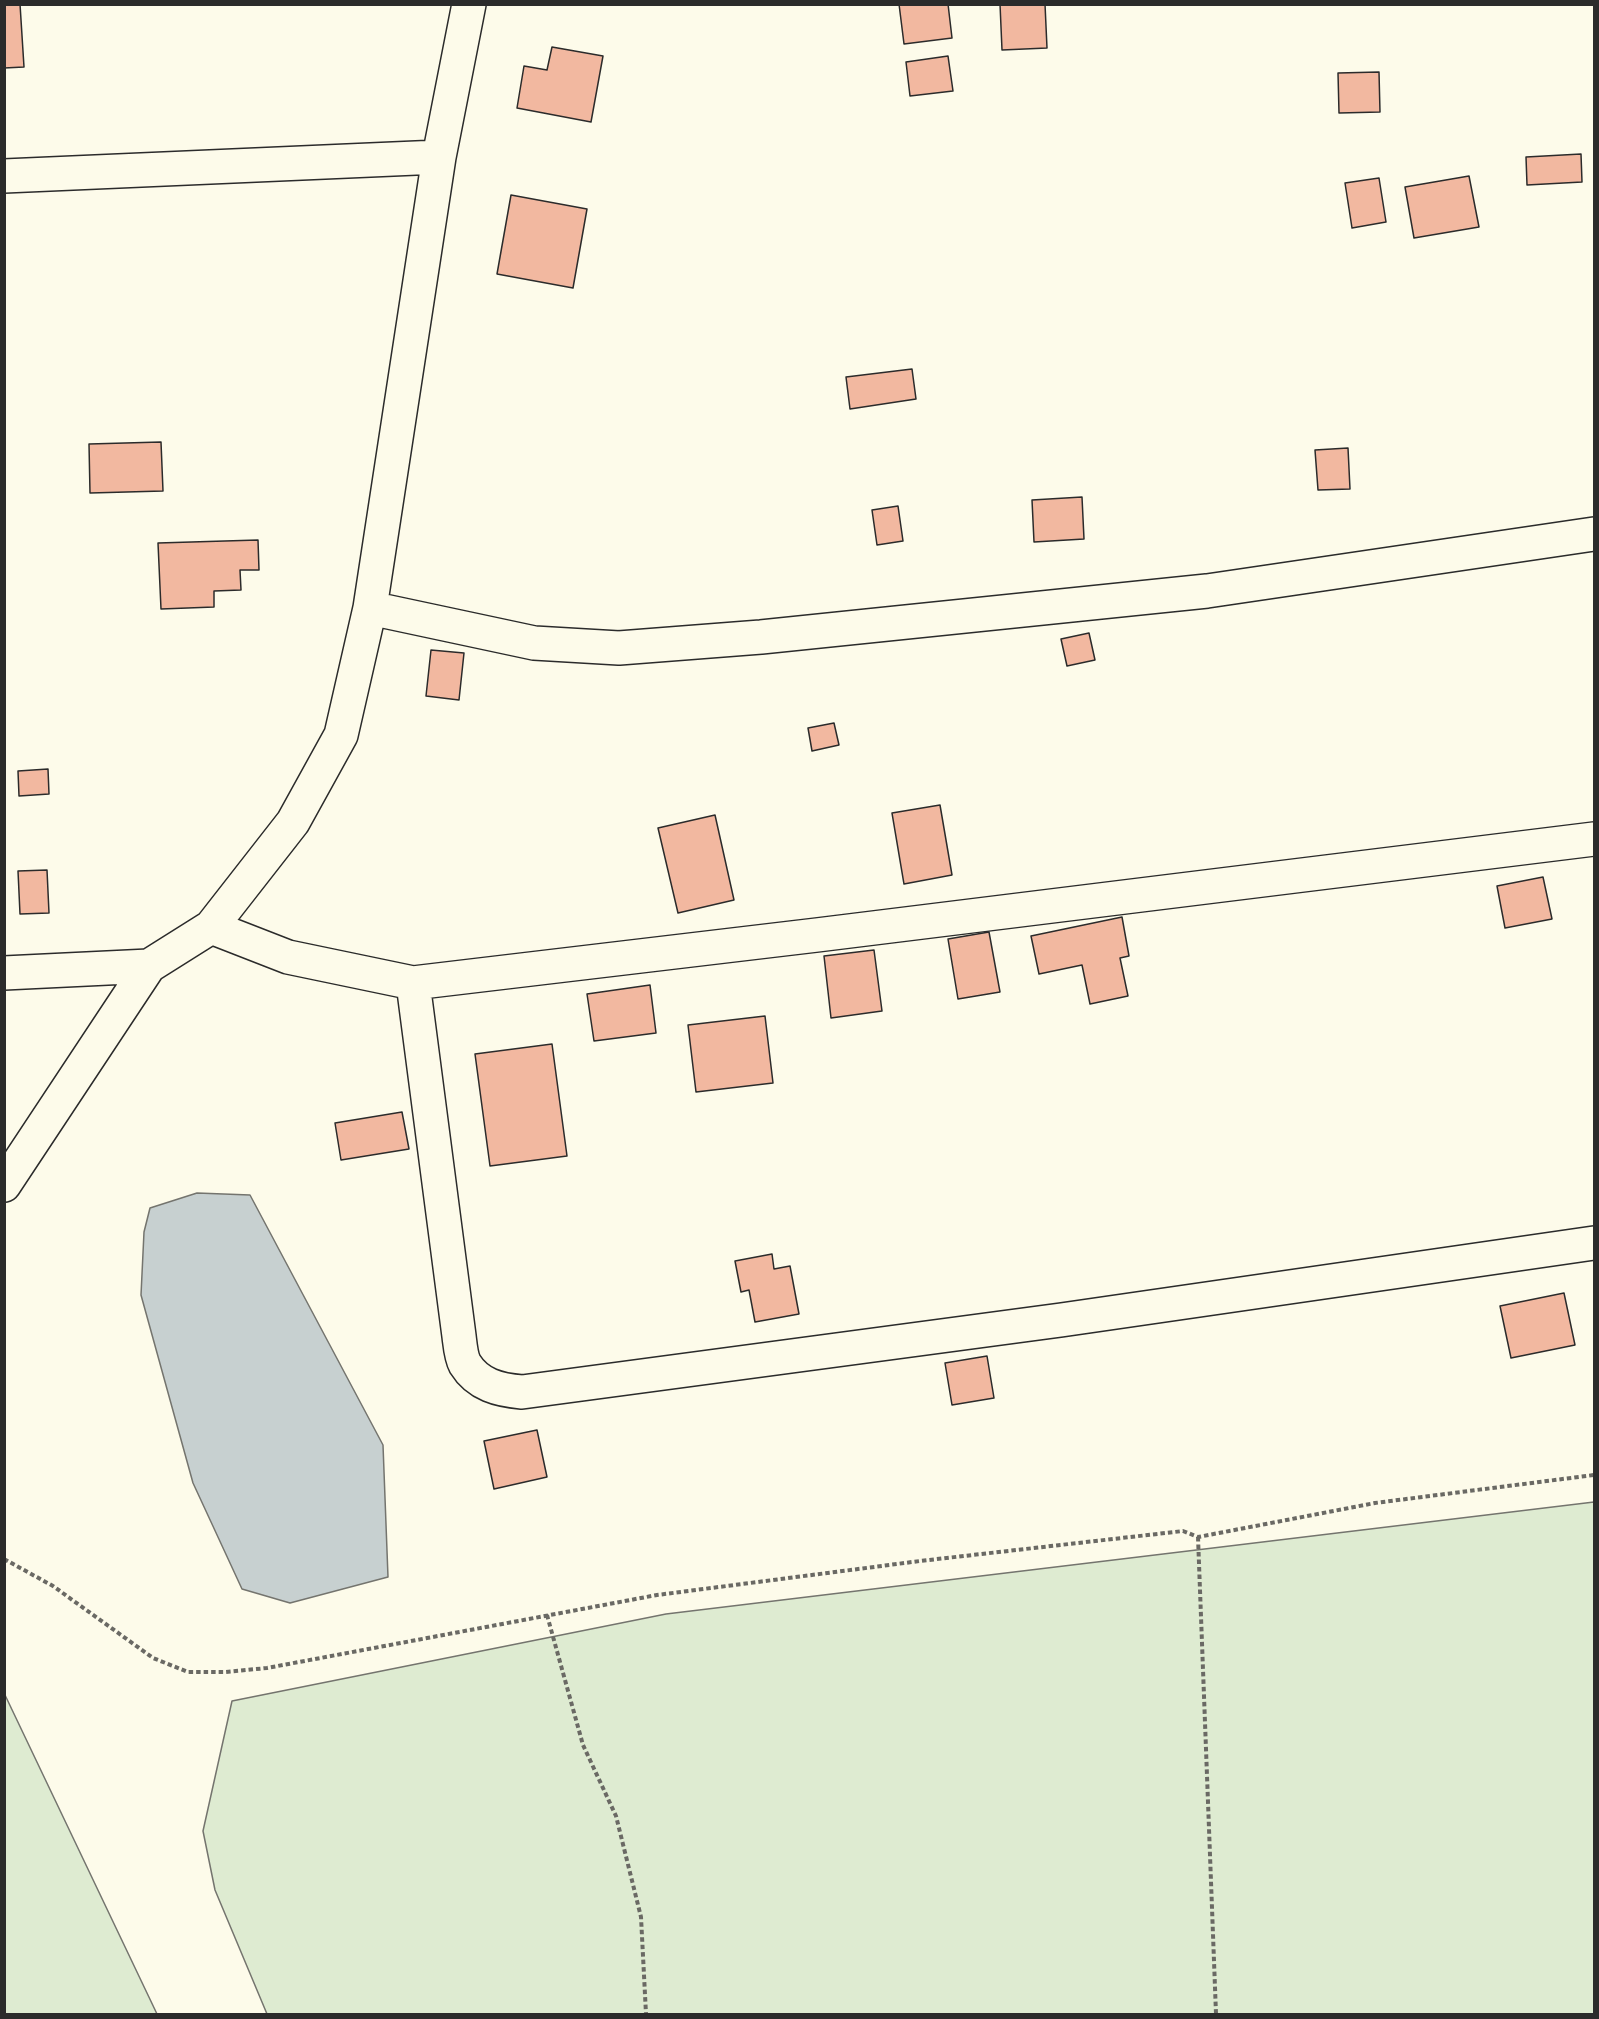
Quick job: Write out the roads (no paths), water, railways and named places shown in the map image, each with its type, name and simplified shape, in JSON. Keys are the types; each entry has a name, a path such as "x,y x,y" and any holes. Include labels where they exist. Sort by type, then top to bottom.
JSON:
{"street":[{"path":"4,1185 149,966 211,927 293,822 341,735 370,608 439,157 469,4"},
{"path":"4,176 439,157"},
{"path":"370,608 534,643 619,648 761,637 1207,591 1594,534"},
{"path":"211,927 288,957 413,983 1594,839"},
{"path":"4,973 149,966"},
{"path":"413,983 462,1354 464,1363 481,1382 501,1391 522,1392 1050,1322 1594,1243"}]}
